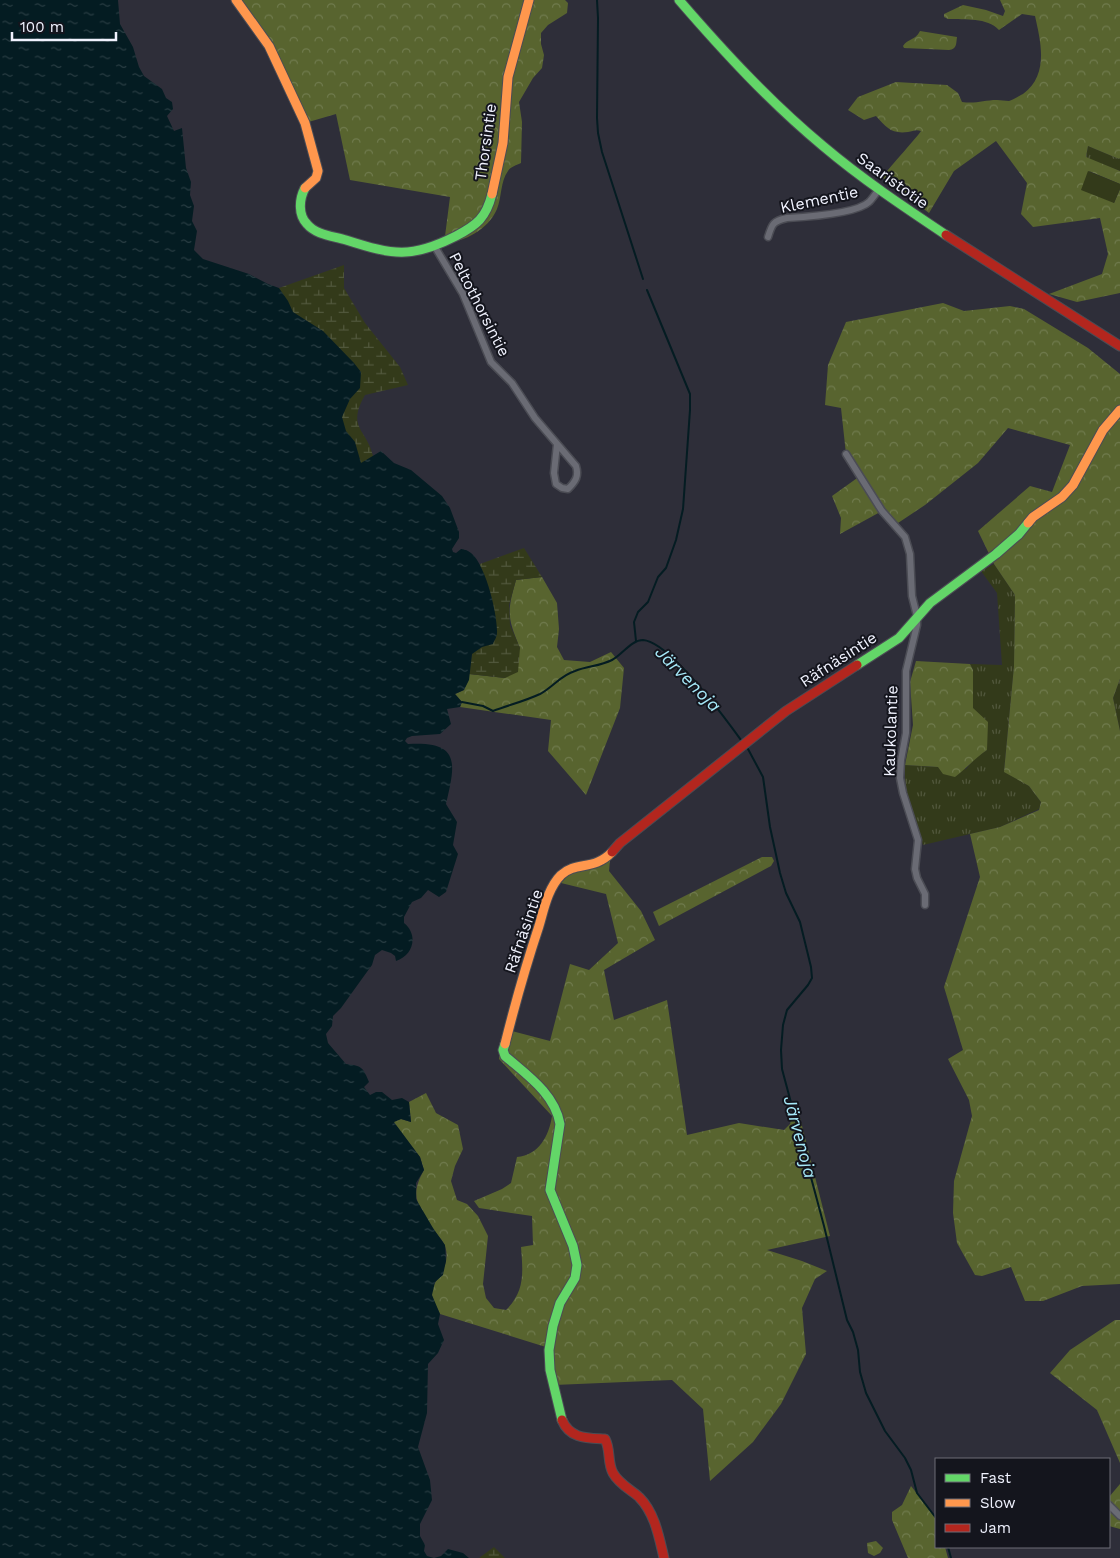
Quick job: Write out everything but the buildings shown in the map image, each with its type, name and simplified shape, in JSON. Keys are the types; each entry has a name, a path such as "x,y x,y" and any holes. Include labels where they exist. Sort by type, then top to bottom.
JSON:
{"street":[{"name":"Thorsintie","path":"236,0 270,46 305,123 318,171 316,178 302,193 301,212 304,221 310,227 322,233 367,248 406,254 435,247 473,227 480,221 491,201 505,129 506,90 510,66 529,0"},
{"name":"Saaristotie","path":"679,0 739,68 776,104 844,164 924,221 1120,346"},
{"name":"Klementie","path":"768,238 771,225 778,220 853,209 868,203 879,189"},
{"name":"Peltothorsintie","path":"435,247 463,294 490,362 512,383 535,418 576,466 577,478 568,489 556,484 554,473 557,444"},
{"name":"Räfnäsintie","path":"664,1558 652,1517 644,1502 619,1481 612,1471 609,1444 605,1439 576,1436 565,1427 559,1412 549,1366 554,1323 562,1299 573,1284 577,1267 576,1252 550,1190 560,1123 558,1110 550,1099 505,1056 503,1050 529,954 543,913 556,882 563,873 573,867 600,863 620,843 786,711 899,638 930,603 996,554 1019,534 1033,516 1062,498 1073,485 1103,430 1120,410"},
{"name":"Kaukolantie","path":"846,454 882,511 905,537 911,563 913,602 917,616 915,635 906,672 906,733 900,778 918,840 915,869 925,894 925,905"},
{"path":"1110,1506 1120,1516"}],"green space":[{"path":"236,0 565,0 568,3 567,13 548,25 541,33 544,55 542,68 533,78 519,102 522,122 521,163 510,168 505,175 497,209 488,223 468,237 444,244 450,197 350,180 336,114 305,123 269,46"},
{"path":"1000,0 1120,0 1120,158 1088,146 1086,157 1120,171 1120,184 1089,171 1114,203 1120,189 1120,293 1077,302 1049,294 1102,274 1108,254 1100,218 1033,227 1021,214 1027,183 996,141 954,171 929,213 879,175 884,175 921,131 893,131 886,127 876,116 864,120 848,110 858,97 896,82 947,85 958,93 962,102 1009,101 1023,94 1037,78 1040,68 1041,48 1035,16 1022,14 999,30 982,21 948,19 944,17 944,14 963,5 1003,16 1005,11"},
{"path":"920,31 957,37 956,46 949,50 904,48 905,43"},
{"path":"1088,146 1120,158 1120,171 1086,158"},
{"path":"1088,171 1120,184 1120,189 1114,203 1081,190"},
{"path":"344,265 344,288 365,323 400,367 408,385 365,395 357,415 360,428 373,456 349,476 255,302 279,288"},
{"path":"943,303 964,311 1010,306 1024,309 1088,348 1120,374 1120,679 1113,698 1120,731 1120,1284 1082,1286 1043,1301 1025,1301 1011,1267 982,1276 975,1275 957,1243 953,1213 954,1181 972,1116 969,1100 948,1059 963,1050 944,987 980,877 970,834 1000,827 1039,810 1041,802 1029,786 1004,772 1014,666 1015,595 994,564 978,531 1030,486 1052,492 1070,445 1008,428 978,463 925,505 895,525 882,511 840,534 841,518 832,496 860,476 846,454 841,408 825,405 828,365 846,322"},
{"path":"524,548 542,577 516,580 509,605 510,625 520,648 518,672 505,678 469,674 472,653 473,578 480,564"},
{"path":"994,564 1015,595 1014,666 1004,771 1029,786 1041,802 1039,809 1000,827 923,845 907,797 905,765 966,769 975,758 987,750 973,708 973,670 970,664 1002,665 997,593 981,571"},
{"path":"542,577 557,603 559,629 557,647 564,660 590,662 611,652 624,668 620,708 586,795 548,751 551,720 460,707 462,702 455,694 464,690 469,674 505,678 520,648 510,614 516,580"},
{"path":"916,661 970,664 973,670 973,708 988,722 987,750 955,777 943,774 938,767 905,765 913,725 910,682"},
{"path":"1120,679 1120,731 1113,698"},
{"path":"762,857 772,857 774,861 771,866 659,926 653,912"},
{"path":"610,860 609,871 641,911 655,940 604,970 614,1020 667,1000 687,1135 739,1123 784,1130 790,1124 792,1116 799,1114 830,1236 767,1250 827,1271 815,1279 802,1308 806,1354 781,1404 753,1442 710,1481 703,1409 672,1380 554,1385 549,1348 440,1314 432,1296 432,1291 444,1268 447,1254 443,1242 424,1215 417,1201 417,1187 424,1170 420,1157 393,1122 401,1119 411,1122 409,1102 426,1093 436,1113 458,1125 463,1149 455,1166 451,1181 457,1200 467,1204 478,1216 488,1236 483,1284 486,1298 494,1308 506,1310 520,1289 522,1273 521,1247 533,1245 532,1216 479,1208 474,1201 511,1183 517,1157 531,1153 542,1143 552,1116 499,1059 500,1042 504,1029 550,1041 570,964 589,970 618,943 606,894 561,883 571,872 602,866"},
{"path":"1115,1320 1120,1320 1120,1463 1097,1410 1050,1373 1070,1350"},
{"path":"1120,1484 1120,1529 1110,1526 1110,1496"},
{"path":"911,1486 935,1517 935,1548 945,1548 948,1558 908,1558 892,1520 892,1512 902,1505"},
{"path":"876,1541 883,1548 880,1553 874,1556 868,1553 867,1543"},
{"path":"494,1547 505,1558 479,1558"}],"water":[{"path":"0,0 118,0 120,24 133,47 139,67 144,76 162,89 166,98 172,102 173,109 167,116 174,131 182,128 186,168 191,182 190,195 194,206 192,221 197,231 194,250 203,259 249,274 279,288 293,312 323,331 354,363 361,372 360,388 350,399 342,417 346,431 355,442 361,463 381,451 394,463 411,470 442,496 450,508 459,532 459,538 452,549 453,552 456,553 463,549 474,556 485,576 493,602 497,636 493,644 482,647 472,654 469,680 464,690 455,694 462,702 460,707 447,709 451,724 440,734 412,736 405,741 408,744 437,746 446,751 450,757 452,776 446,804 457,822 453,845 458,854 446,892 439,897 428,890 421,898 412,902 404,917 404,923 409,928 413,939 407,955 396,961 395,956 382,950 375,955 372,965 333,1016 332,1026 326,1034 328,1043 346,1064 363,1070 369,1082 364,1087 370,1095 382,1092 392,1100 402,1098 409,1102 411,1122 401,1119 394,1122 420,1157 424,1170 416,1183 416,1199 445,1245 446,1261 443,1275 435,1282 432,1295 440,1314 438,1324 444,1340 438,1353 428,1364 427,1413 418,1447 430,1480 432,1500 420,1524 420,1536 425,1545 424,1551 427,1556 434,1558 0,1558"},
{"path":"448,1549 463,1553 469,1558 434,1558 441,1556"}],"waterway":[{"path":"597,0 598,133 602,152 643,279"},
{"path":"636,641 634,622 638,612 648,602 658,577 666,568 676,540 683,509 690,410 690,394 647,290"},
{"name":"Järvenoja","path":"462,702 483,706 493,711 523,701 540,694 570,673 603,664 616,658 634,642 643,640 654,644 682,667 710,699 741,740"},
{"name":"Järvenoja","path":"748,749 763,777 770,827 780,873 786,893 800,922 811,967 812,978 787,1010 783,1025 782,1069 847,1320 853,1332 858,1350 860,1372 866,1393 885,1431 905,1458 911,1470 917,1493 935,1517"},
{"name":"Järvenoja","path":"948,1548 951,1558"}],"traffic: fast":[{"path":"679,0 748,76 803,129 868,181 946,235"},
{"path":"305,188 301,202 301,212 304,220 315,231 377,249 402,252 426,248 470,228 484,215 492,194"},
{"path":"857,665 899,638 930,603 996,554 1019,534 1028,523"},
{"path":"505,1044 503,1050 505,1056 531,1078 546,1094 557,1113 560,1124 550,1190 573,1246 577,1265 575,1278 560,1303 553,1326 549,1350 550,1370 562,1420"}],"traffic: slow":[{"path":"236,0 269,46 305,123 318,171 316,178 305,188"},
{"path":"492,194 503,143 508,77 529,0"},
{"path":"1028,523 1033,517 1062,497 1073,485 1103,430 1120,410"},
{"path":"505,1044 525,970 553,886 561,875 567,871 599,862 612,852"}],"traffic: jam":[{"path":"946,235 1120,346"},
{"path":"612,852 620,843 786,711 857,665"},
{"path":"562,1420 565,1426 574,1434 586,1438 605,1439 613,1473 621,1483 639,1497 649,1510 656,1526 664,1558"}]}
